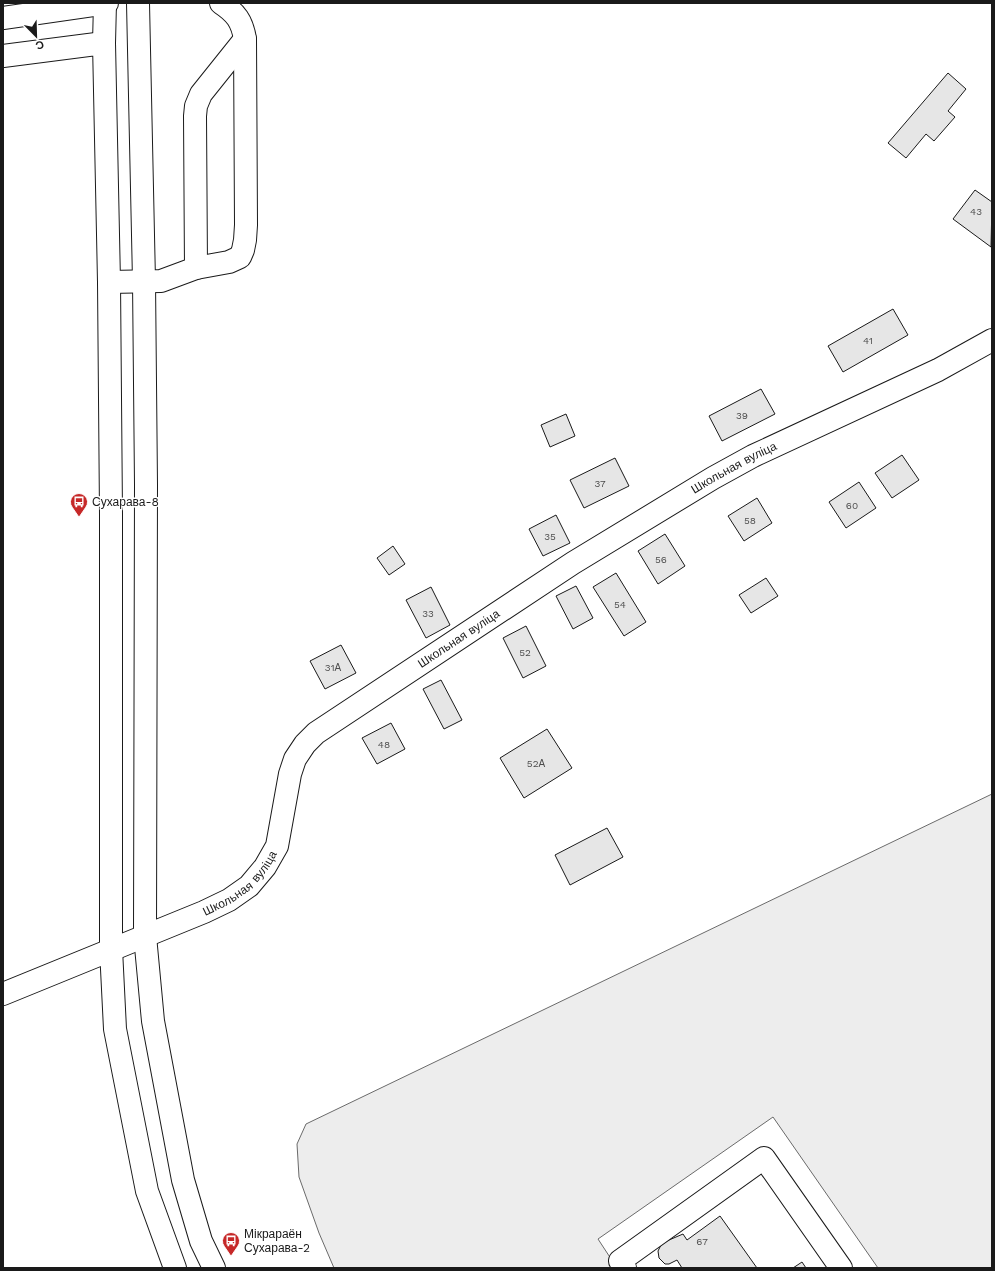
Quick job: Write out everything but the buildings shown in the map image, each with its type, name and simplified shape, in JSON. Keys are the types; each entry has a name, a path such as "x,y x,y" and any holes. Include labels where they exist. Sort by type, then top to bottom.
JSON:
{"main road":[{"path":"3,18 106,3 104,44 109,282 111,506 111,950 115,1029 147,1191 175,1268"},
{"path":"138,3 144,282 146,508 145,936 153,1021 183,1180 201,1241 214,1268"},
{"path":"109,282 161,281 196,268 229,262 240,257 243,250 246,240 245,39 243,27 233,12 221,3"},
{"path":"196,268 196,106 201,94 245,39"},
{"path":"3,56 104,44"},
{"name":"Школьная вуліца","path":"3,994 230,900 249,886 265,867 277,846 290,774 295,759 305,744 316,733 572,563 713,478 754,456 938,370 992,340"},
{"path":"625,1268 620,1261 764,1158 841,1268"}],"shaded area":[{"path":"992,794 992,1268 878,1268 773,1117 598,1239 617,1268 334,1268 319,1233 299,1177 297,1144 306,1124"}],"place":[{"name":"Сухарава-8","path":"79,517"},
{"name":"Мікрараён Сухарава-2","path":"231,1256"}]}
